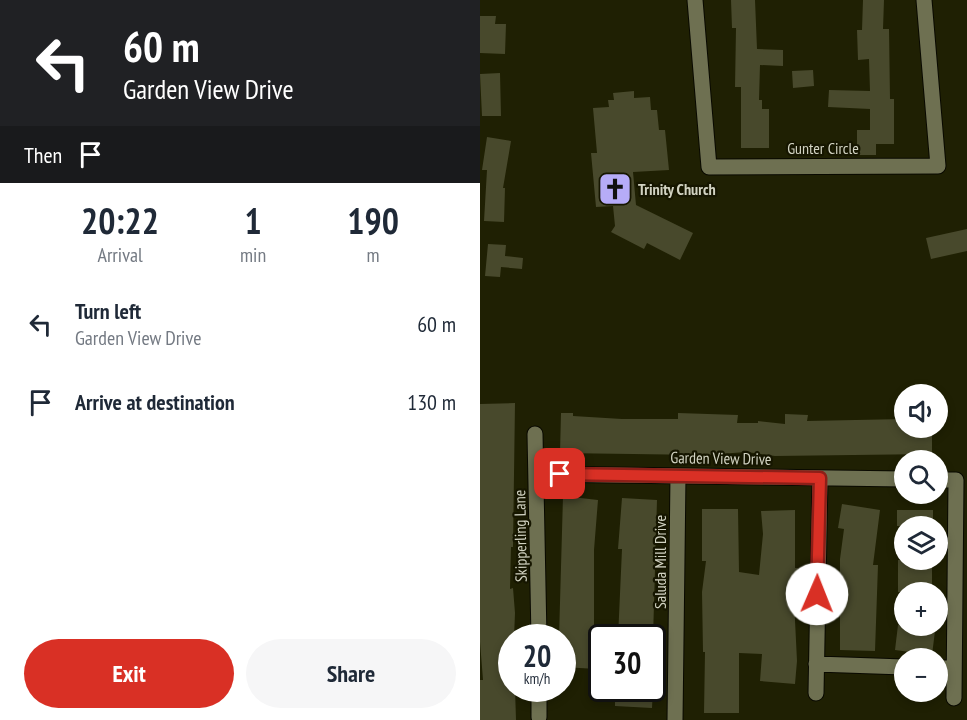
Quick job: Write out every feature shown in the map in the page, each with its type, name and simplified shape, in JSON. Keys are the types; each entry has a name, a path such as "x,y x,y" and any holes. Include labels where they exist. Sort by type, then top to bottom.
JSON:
{"street":[{"name":"Gunter Circle","path":"695,0 709,167 938,166 924,0"},
{"name":"Skipperling Lane","path":"535,434 539,624"},
{"name":"Garden View Drive","path":"536,474 894,479"},
{"name":"Saluda Mill Drive","path":"675,720 678,476"},
{"path":"816,693 820,478"},
{"path":"946,648 956,480 948,480"},
{"path":"816,664 894,667"},
{"path":"948,678 954,698"},
{"path":"539,702 539,717"}],"building":[{"path":"731,0 755,0 757,49 783,50 783,66 760,65 759,100 762,100 762,109 769,109 769,148 741,148 741,87 735,87 736,28 732,28"},
{"path":"863,0 884,0 883,29 889,29 890,99 894,99 894,144 876,144 876,155 857,155 857,130 870,130 870,109 828,107 829,90 870,91 869,59 858,60 857,30 862,30"},
{"path":"480,16 496,16 495,24 506,24 505,54 480,53"},
{"path":"813,70 814,86 793,88 792,71"},
{"path":"500,73 501,116 482,116 480,74"},
{"name":"Trinity Church","path":"634,91 634,98 650,97 651,110 657,110 659,130 665,130 669,170 633,172 636,205 693,233 680,260 647,243 644,249 611,232 615,226 613,206 596,207 591,153 597,153 593,108 609,107 608,100 614,100 613,93"},
{"path":"487,137 511,141 503,188 505,188 504,222 484,221 487,170 482,170"},
{"path":"967,229 967,251 931,259 926,238"},
{"path":"488,244 506,245 505,256 523,258 522,269 501,267 500,277 485,276"},
{"path":"515,403 513,547 511,547 510,589 513,588 515,624 498,624 498,702 515,702 516,720 480,720 480,680 483,680 480,642 480,404"},
{"path":"561,413 573,413 573,416 622,419 678,419 678,413 738,415 737,423 758,423 758,421 785,424 785,414 808,415 807,421 894,419 894,438 932,438 932,450 894,450 894,454 775,456 747,452 704,455 560,453"},
{"path":"563,496 598,500 594,550 594,624 588,624 588,668 576,668 576,624 559,624"},
{"path":"622,498 657,500 653,624 619,624 622,549 618,549"},
{"path":"842,504 880,510 873,565 878,565 875,651 840,650 840,559 844,529 838,528"},
{"path":"702,509 738,509 739,572 759,575 763,534 761,511 795,510 795,568 798,568 794,600 797,661 795,684 760,681 762,654 739,653 739,713 704,713 705,652 703,652 702,592 706,561 702,561"},
{"path":"897,510 933,510 933,516 897,516"},
{"path":"898,570 932,570 932,582 898,582"},
{"path":"897,636 934,636 933,648 895,648"},
{"path":"615,702 652,702 652,708 615,706"}],"place":[{"name":"Trinity Church","path":"615,189"}],"route":[{"path":"560,474 820,478 817,594"}]}
